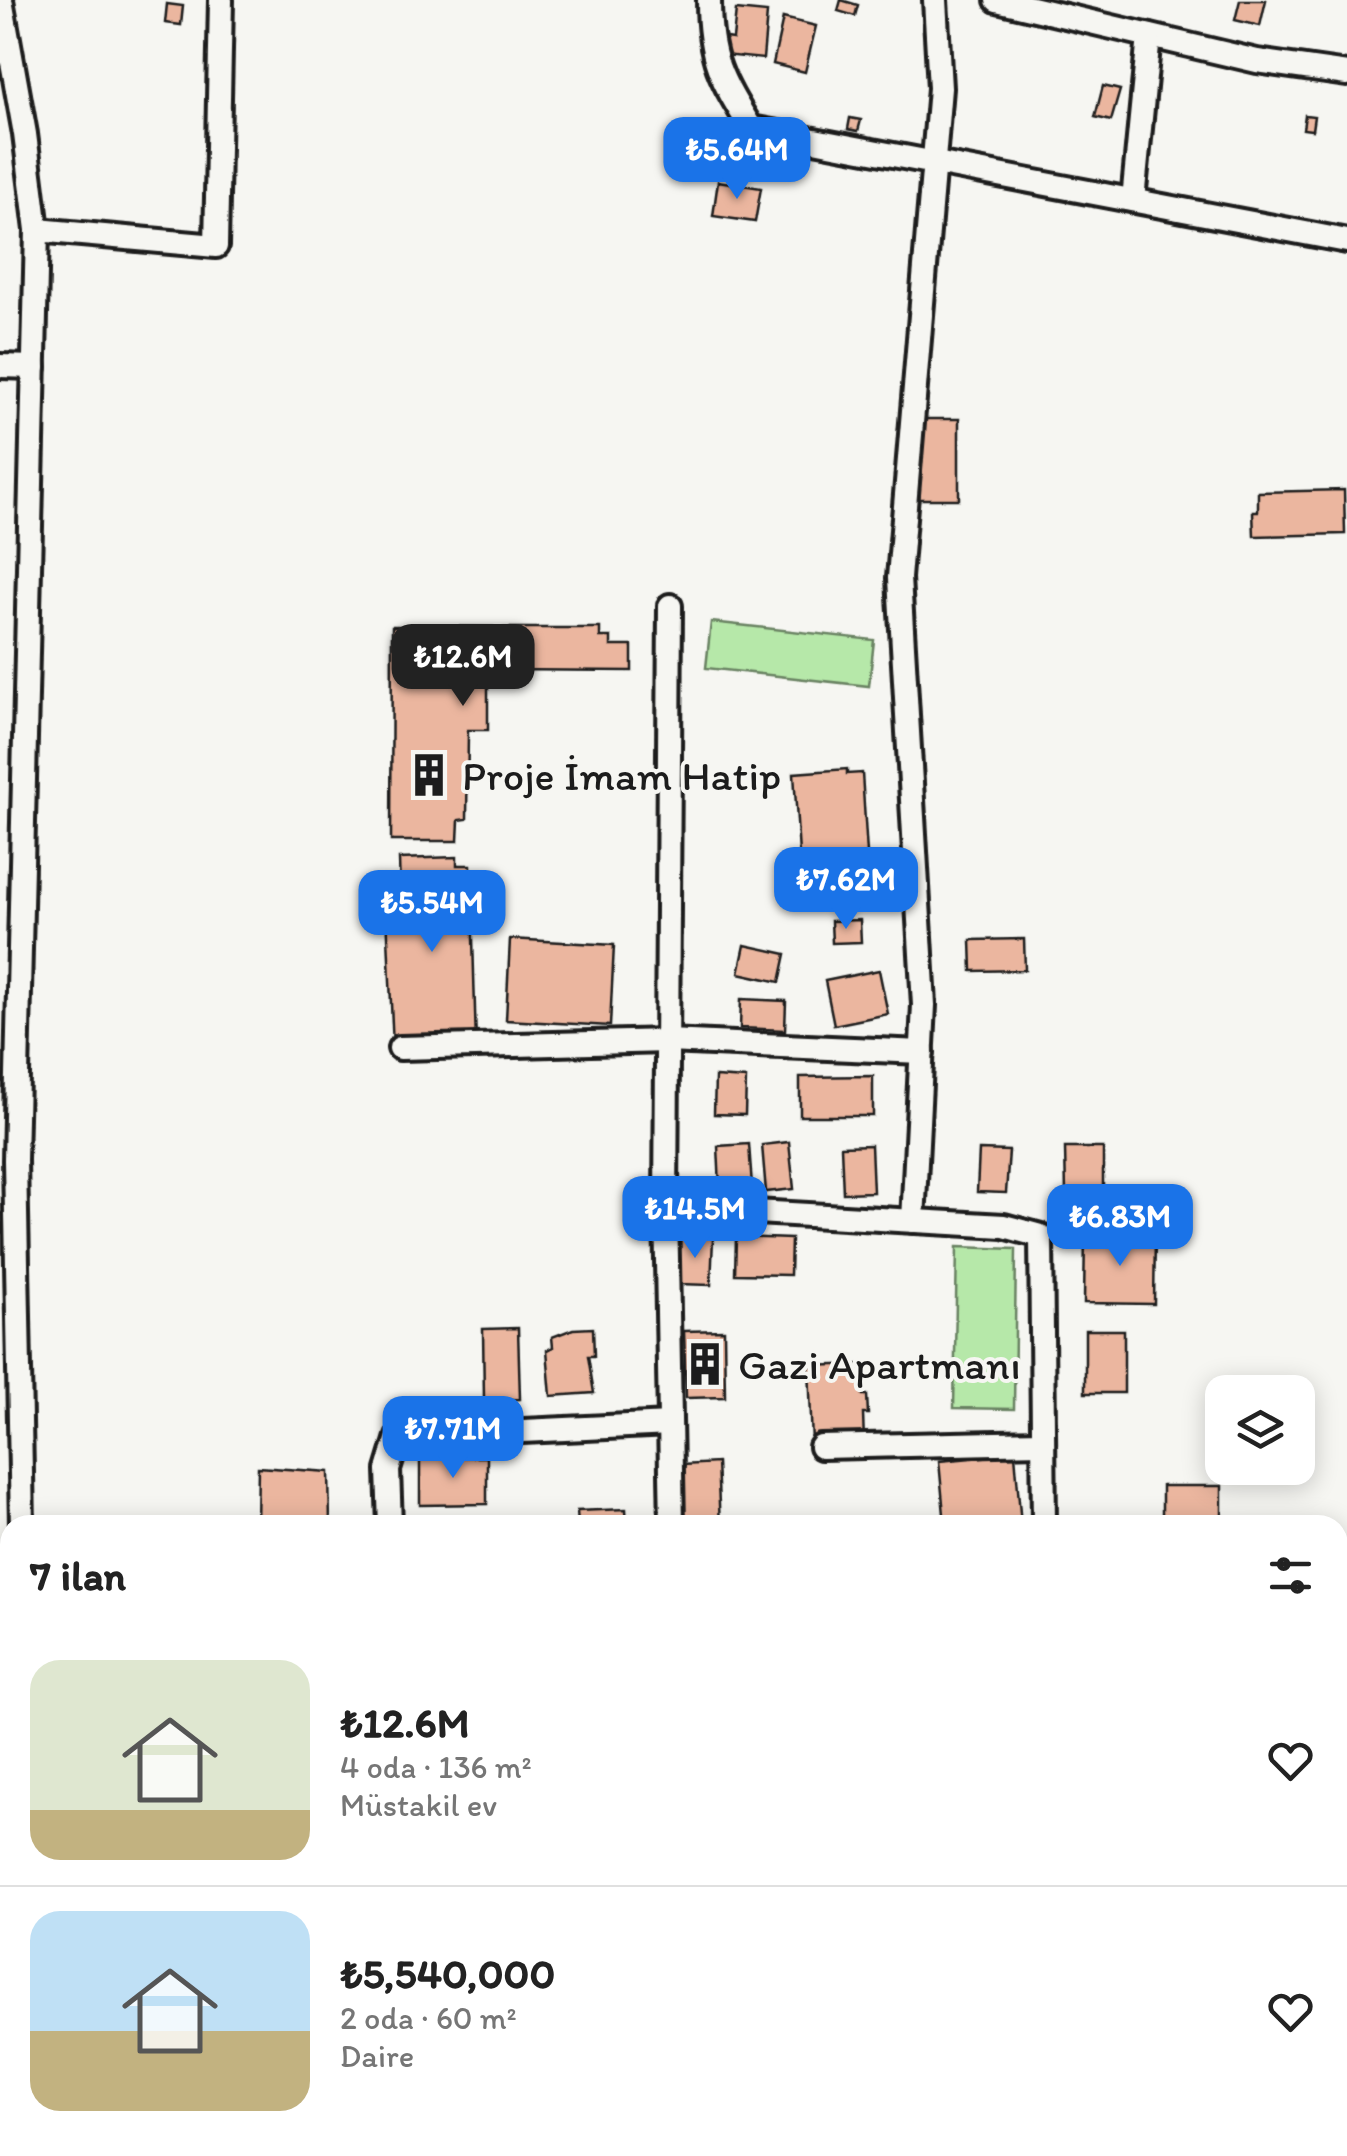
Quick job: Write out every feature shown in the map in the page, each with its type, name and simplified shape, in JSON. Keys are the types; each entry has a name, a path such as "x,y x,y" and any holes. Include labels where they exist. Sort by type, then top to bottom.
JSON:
{"street":[{"path":"1,0 26,134 38,230 9,1056 8,1274 21,1515"},
{"path":"38,230 216,246 221,0"},
{"path":"709,0 709,28 718,73 750,128 1347,241"},
{"path":"913,1221 924,1005 900,578 940,88 936,0"},
{"path":"997,0 1257,62 1347,74"},
{"path":"1134,200 1149,36"},
{"path":"0,366 34,367"},
{"path":"670,606 666,1207 672,1515"},
{"path":"400,1048 668,1040 922,1052"},
{"path":"666,1207 1004,1226 1041,1236 1044,1515"},
{"path":"390,1515 388,1470 398,1437 670,1424"},
{"path":"820,1447 1044,1442"}],"green space":[{"path":"711,622 874,640 869,686 706,668"},
{"path":"957,1247 1016,1249 1014,1409 954,1408"}],"building":[{"path":"841,0 858,5 855,16 838,11"},
{"path":"1240,0 1266,0 1260,26 1235,20"},
{"path":"167,4 183,6 181,25 165,23"},
{"path":"736,10 767,13 763,59 723,55 725,38 733,39"},
{"path":"783,18 816,26 805,72 773,64"},
{"path":"1103,86 1120,90 1111,121 1095,117"},
{"path":"1305,115 1314,116 1312,130 1303,129"},
{"path":"850,118 861,120 858,131 848,129"},
{"path":"718,181 761,188 755,222 713,216"},
{"path":"919,419 959,419 959,499 919,499"},
{"path":"1344,490 1345,534 1254,536 1253,511 1258,511 1258,492"},
{"name":"Proje İmam Hatip","path":"392,626 493,627 493,636 504,636 504,628 600,628 600,637 611,637 611,646 632,646 632,671 502,670 503,659 488,659 488,730 468,730 467,819 459,820 458,841 391,841"},
{"path":"847,769 847,774 862,773 869,886 853,887 855,906 819,908 818,902 802,903 794,773"},
{"path":"457,857 457,865 471,865 476,1046 393,1048 386,891 400,891 399,859"},
{"path":"860,920 861,942 832,943 831,921"},
{"path":"510,939 614,945 610,1026 506,1020"},
{"path":"1024,939 1025,970 972,971 971,940"},
{"path":"745,945 786,954 780,982 739,973"},
{"path":"879,970 888,1014 834,1025 825,981"},
{"path":"741,999 786,1001 785,1030 740,1028"},
{"path":"873,1076 873,1116 800,1116 800,1077"},
{"path":"715,1077 746,1079 745,1115 714,1114"},
{"path":"789,1142 794,1189 766,1192 762,1145"},
{"path":"749,1144 752,1186 720,1188 718,1146"},
{"path":"871,1145 873,1192 843,1193 841,1146"},
{"path":"1065,1148 1103,1148 1103,1193 1066,1194"},
{"path":"979,1150 1009,1151 1006,1193 977,1192"},
{"path":"1085,1233 1155,1234 1154,1304 1084,1303"},
{"path":"680,1236 713,1238 711,1285 678,1284"},
{"path":"736,1237 791,1239 790,1275 735,1274"},
{"path":"518,1328 520,1399 484,1400 483,1329"},
{"path":"593,1328 594,1356 588,1356 594,1393 551,1396 547,1350 553,1347 552,1337 573,1329"},
{"name":"Gazi Apartmanı","path":"724,1330 725,1397 686,1398 684,1331"},
{"path":"1085,1330 1124,1330 1124,1393 1085,1393"},
{"path":"862,1364 868,1414 863,1414 864,1442 812,1444 809,1366"},
{"path":"1015,1454 1020,1515 944,1515 939,1461"},
{"path":"420,1457 487,1457 487,1504 420,1505"},
{"path":"717,1463 720,1515 684,1515 682,1465"},
{"path":"258,1467 329,1472 330,1515 257,1515"},
{"path":"1162,1486 1222,1486 1222,1515 1162,1515"},
{"path":"626,1509 626,1515 577,1515 577,1511"}],"place":[{"name":"Proje İmam Hatip","path":"429,775"},
{"name":"Gazi Apartmanı","path":"705,1364"}]}
